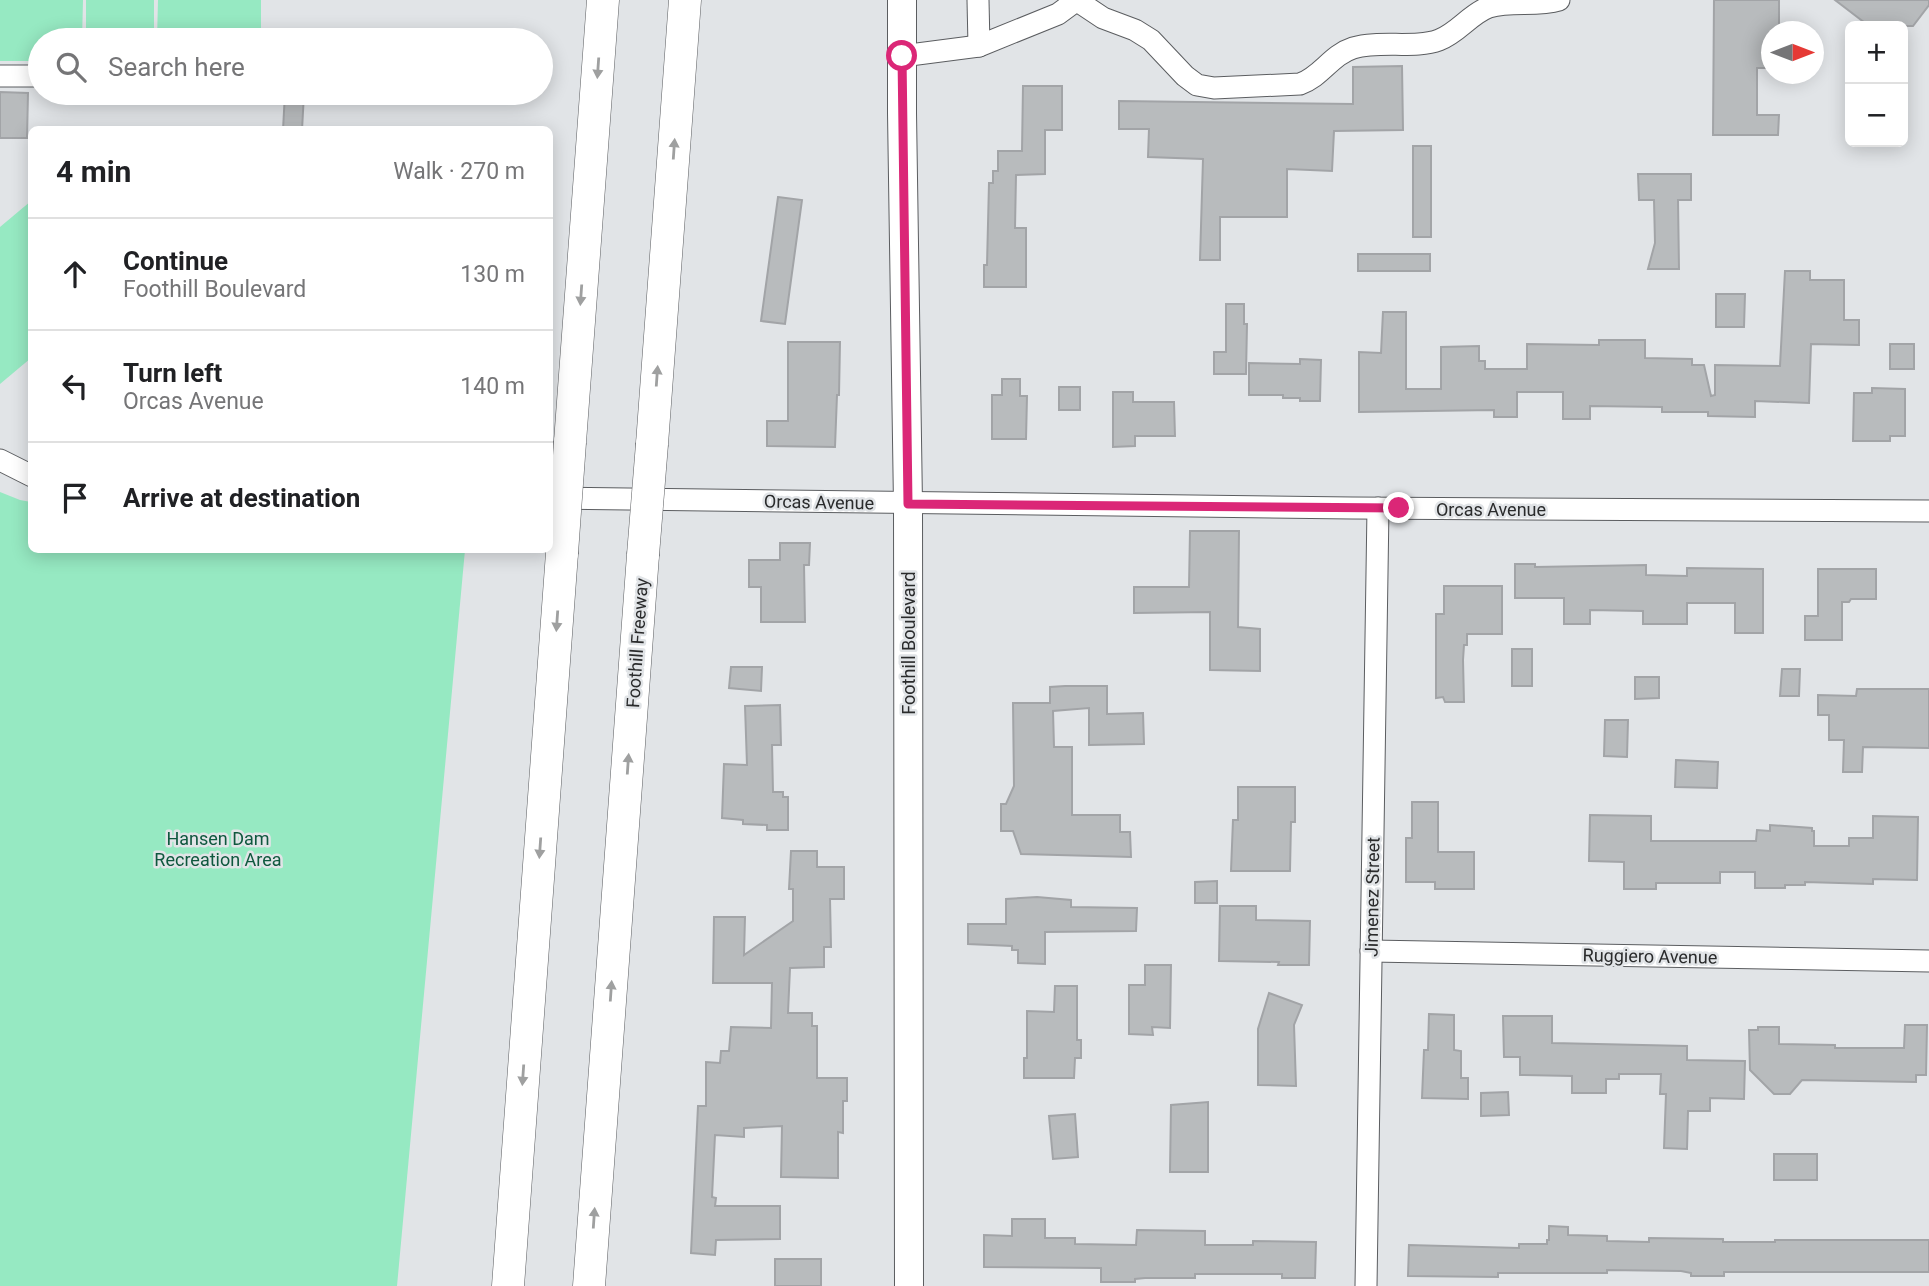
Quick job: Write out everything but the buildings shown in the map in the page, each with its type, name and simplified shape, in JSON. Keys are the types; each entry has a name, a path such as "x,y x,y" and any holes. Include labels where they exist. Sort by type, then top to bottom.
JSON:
{"highway":[{"path":"508,1286 603,0"},
{"name":"Foothill Freeway","path":"589,1286 685,0"}],"main road":[{"name":"Foothill Boulevard","path":"902,0 908,504 909,1286"}],"street":[{"path":"978,0 979,46"},
{"path":"902,56 979,46 1058,14 1076,0 1103,18 1135,30 1151,40 1197,85 1214,88 1300,85 1312,80 1337,55 1350,49 1365,45 1440,40 1472,8 1559,0"},
{"path":"0,76 28,76"},
{"path":"0,460 28,474"},
{"name":"Orcas Avenue","path":"553,498 908,504 1929,511"},
{"name":"Jimenez Street","path":"1367,1286 1378,508"},
{"name":"Ruggiero Avenue","path":"1371,951 1929,961"}],"green space":[{"path":"0,0 83,0 82,28 28,28 28,61 0,61"},
{"path":"86,0 154,0 154,28 86,28"},
{"path":"158,0 261,0 261,28 157,28"},
{"path":"28,204 28,361 0,384 0,227"},
{"name":"Hansen Dam Recreation Area","path":"0,492 28,501 28,553 465,553 397,1286 0,1286"}],"route":[{"path":"902,56 908,504 1399,508"}]}
